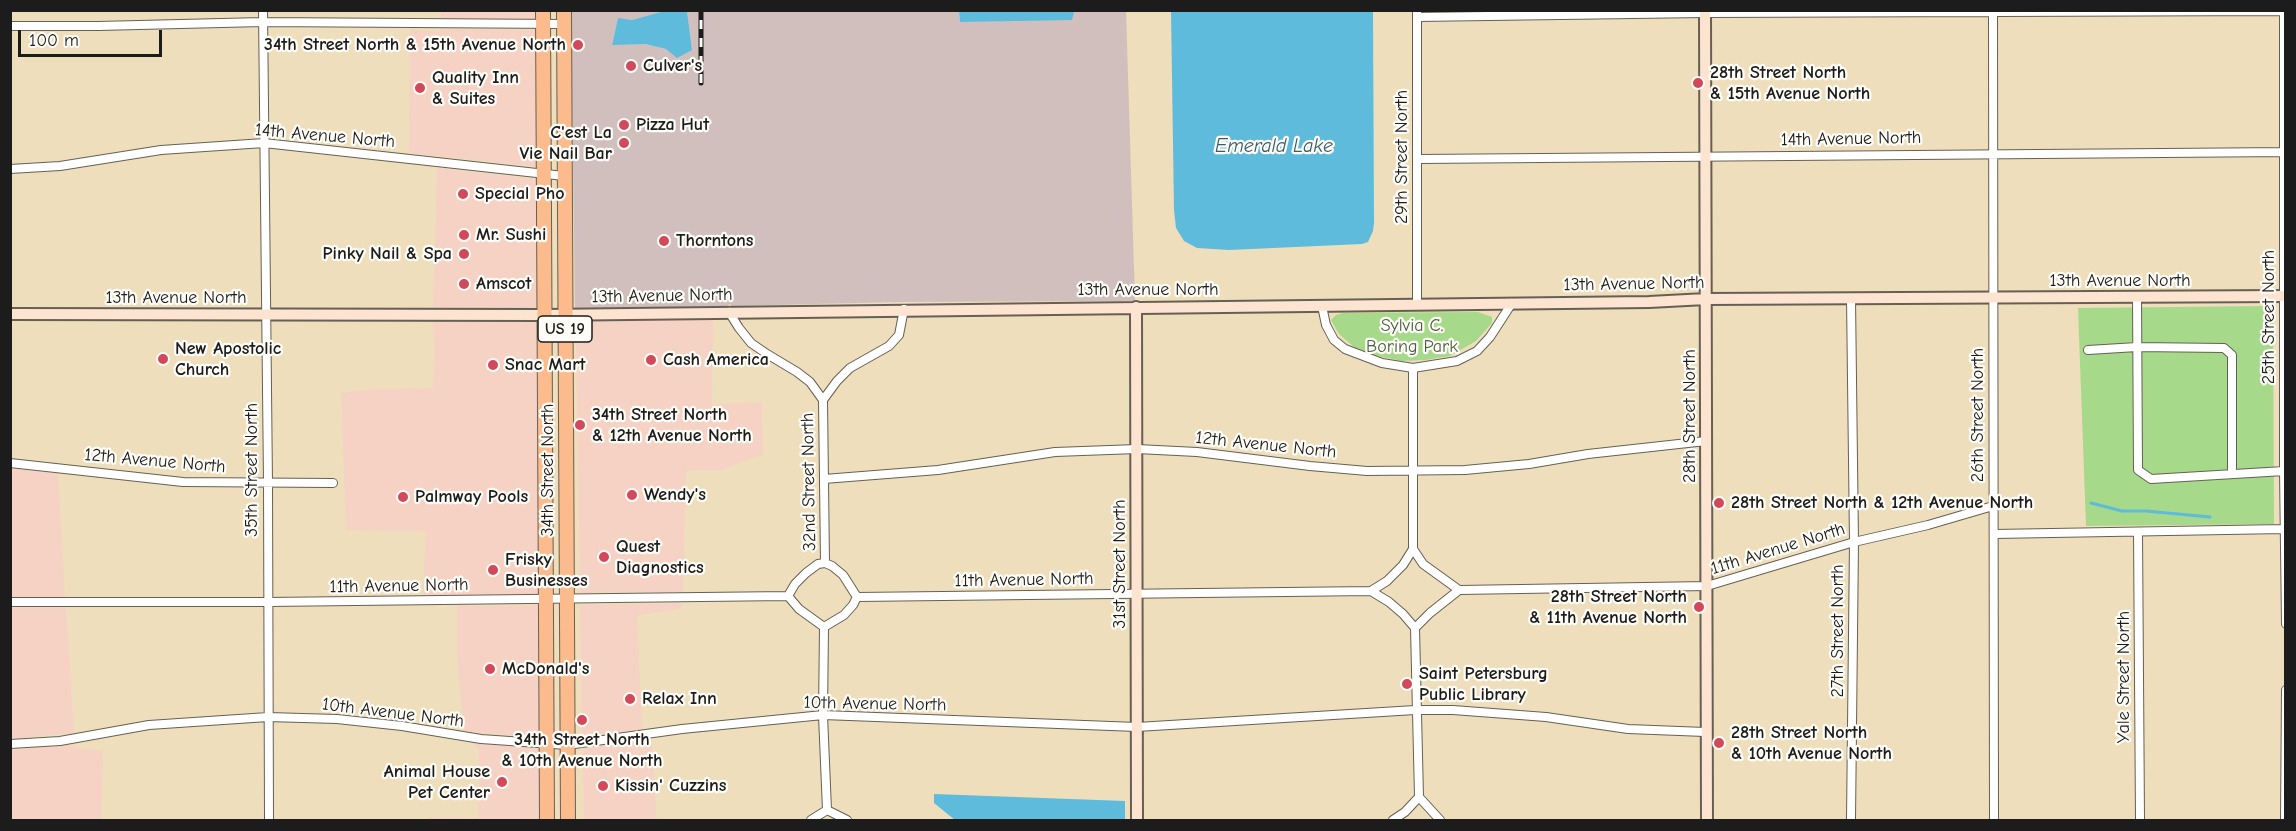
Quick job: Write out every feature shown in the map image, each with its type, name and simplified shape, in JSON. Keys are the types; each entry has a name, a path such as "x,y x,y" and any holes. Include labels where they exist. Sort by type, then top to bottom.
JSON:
{"highway":[{"name":"34th Street North","path":"543,17 547,820"},
{"name":"34th Street North","path":"564,17 568,820"},
{"path":"545,456 566,456"}],"street":[{"name":"35th Street North","path":"263,10 269,820"},
{"path":"1417,14 2285,11"},
{"name":"25th Street North","path":"2285,11 2284,529 2286,624"},
{"name":"28th Street North","path":"1705,12 1707,820"},
{"name":"26th Street North","path":"1994,12 1994,820"},
{"name":"29th Street North","path":"1417,14 1417,304"},
{"path":"10,26 564,17"},
{"name":"14th Avenue North","path":"10,169 60,166 161,150 264,143 564,176"},
{"name":"14th Avenue North","path":"1418,159 2285,152"},
{"path":"2137,297 2138,470 2151,479 2284,471"},
{"name":"13th Avenue North","path":"10,314 545,315 1706,299 2285,297"},
{"name":"27th Street North","path":"1851,298 1854,542 1851,820"},
{"path":"1322,306 1326,325 1334,340 1345,349 1382,363 1413,368 1457,361 1477,351 1490,337 1512,303"},
{"name":"31st Street North","path":"1136,307 1137,820"},
{"name":"32nd Street North","path":"823,400 850,368 889,346 899,335 904,309"},
{"name":"32nd Street North","path":"729,312 751,343 810,382 823,400 825,563"},
{"path":"2088,350 2137,347 2224,348 2232,355 2232,474"},
{"path":"1413,368 1413,549 1403,565 1388,581 1371,591 1396,608 1415,628 1415,710 1419,797 1440,820"},
{"name":"12th Avenue North","path":"824,479 938,470 1056,452 1137,449 1197,452 1367,471 1465,470 1529,464 1599,452 1706,441"},
{"name":"12th Avenue North","path":"10,462 183,482 333,483"},
{"name":"11th Avenue North","path":"1459,590 1707,586 1854,542 1928,525 1993,506"},
{"path":"1994,534 2284,529"},
{"name":"Yale Street North","path":"2138,533 2140,820"},
{"path":"1413,549 1423,564 1459,590 1415,628"},
{"name":"32nd Street North","path":"788,596 795,584 806,573 818,564 825,563 843,575 857,597"},
{"name":"11th Avenue North","path":"857,597 1371,591"},
{"path":"788,596 799,609 824,627"},
{"name":"11th Avenue North","path":"10,602 267,602 788,596"},
{"path":"824,627 844,615 857,597"},
{"path":"824,627 823,715 827,810"},
{"path":"2285,820 2286,690"},
{"name":"10th Avenue North","path":"10,744 60,741 149,725 268,717 337,719 478,738 567,745 682,729 823,715 1137,727 1415,710 1502,712 1628,729 1706,732"},
{"path":"1393,820 1406,812 1419,797"},
{"path":"811,820 827,810"},
{"path":"827,810 847,820"}],"shaded area":[{"path":"959,10 960,22 1082,10 1126,11 1135,301 900,302 732,306 730,304 727,306 575,309 571,11 664,11 632,20 618,19 612,44 645,44 666,49 692,50 687,11"},
{"path":"441,11 537,11 537,19 441,18"},
{"path":"410,29 440,32 441,29 537,30 538,167 409,153"},
{"path":"437,168 538,179 538,309 433,309"},
{"path":"713,318 712,405 762,402 763,454 721,470 686,471 683,592 580,593 576,320"},
{"path":"433,320 538,320 539,594 423,595 426,531 346,530 341,393 376,389 433,388 435,357"},
{"path":"11,468 58,473 65,597 11,597"},
{"path":"682,603 682,609 637,615 642,729 582,737 580,605"},
{"path":"539,605 540,738 464,731 457,658 457,606"},
{"path":"10,608 66,608 74,733 11,739"},
{"path":"651,739 657,820 584,820 583,749"},
{"path":"471,743 540,749 540,820 429,820 429,817 478,818 479,749"},
{"path":"74,744 75,748 103,750 101,820 11,820 11,750"}],"green space":[{"path":"2268,306 2273,310 2274,524 2086,526 2078,308"},
{"name":"Sylvia C. Boring Park","path":"1478,312 1492,317 1492,323 1476,341 1450,356 1425,360 1402,361 1373,355 1354,347 1339,334 1331,320 1343,313"}],"water":[{"path":"959,10 1082,11 1074,12 1072,20 960,22"},
{"path":"664,11 687,11 692,50 677,58 666,49 645,44 612,45 618,18 632,20"},
{"name":"Emerald Lake","path":"1171,11 1373,11 1374,223 1368,242 1229,250 1197,248 1184,241 1176,228 1174,210"},
{"path":"934,794 1125,801 1125,820 955,820 934,803"}],"waterway":[{"path":"2091,503 2122,511 2210,517"}],"railway":[{"path":"701,10 701,83"}],"place":[{"name":"34th Street North & 15th Avenue North","path":"578,45"},
{"name":"Culver's","path":"631,66"},
{"name":"28th Street North & 15th Avenue North","path":"1698,83"},
{"name":"Quality Inn & Suites","path":"420,88"},
{"name":"Pizza Hut","path":"624,125"},
{"name":"C'est La Vie Nail Bar","path":"624,143"},
{"name":"Special Pho","path":"463,194"},
{"name":"Mr. Sushi","path":"464,235"},
{"name":"Thorntons","path":"664,241"},
{"name":"Pinky Nail & Spa","path":"464,254"},
{"name":"Amscot","path":"464,284"},
{"name":"New Apostolic Church","path":"163,359"},
{"name":"Cash America","path":"651,360"},
{"name":"Snac Mart","path":"493,365"},
{"name":"34th Street North & 12th Avenue North","path":"580,425"},
{"name":"Wendy's","path":"632,495"},
{"name":"Palmway Pools","path":"403,497"},
{"name":"28th Street North & 12th Avenue North","path":"1719,503"},
{"name":"Quest Diagnostics","path":"604,557"},
{"name":"Frisky Businesses","path":"493,570"},
{"name":"28th Street North & 11th Avenue North","path":"1699,607"},
{"name":"McDonald's","path":"490,669"},
{"name":"Saint Petersburg Public Library","path":"1407,684"},
{"name":"Relax Inn","path":"630,699"},
{"name":"34th Street North & 10th Avenue North","path":"582,720"},
{"name":"28th Street North & 10th Avenue North","path":"1719,743"},
{"name":"Animal House Pet Center","path":"502,782"},
{"name":"Kissin' Cuzzins","path":"603,786"}]}
